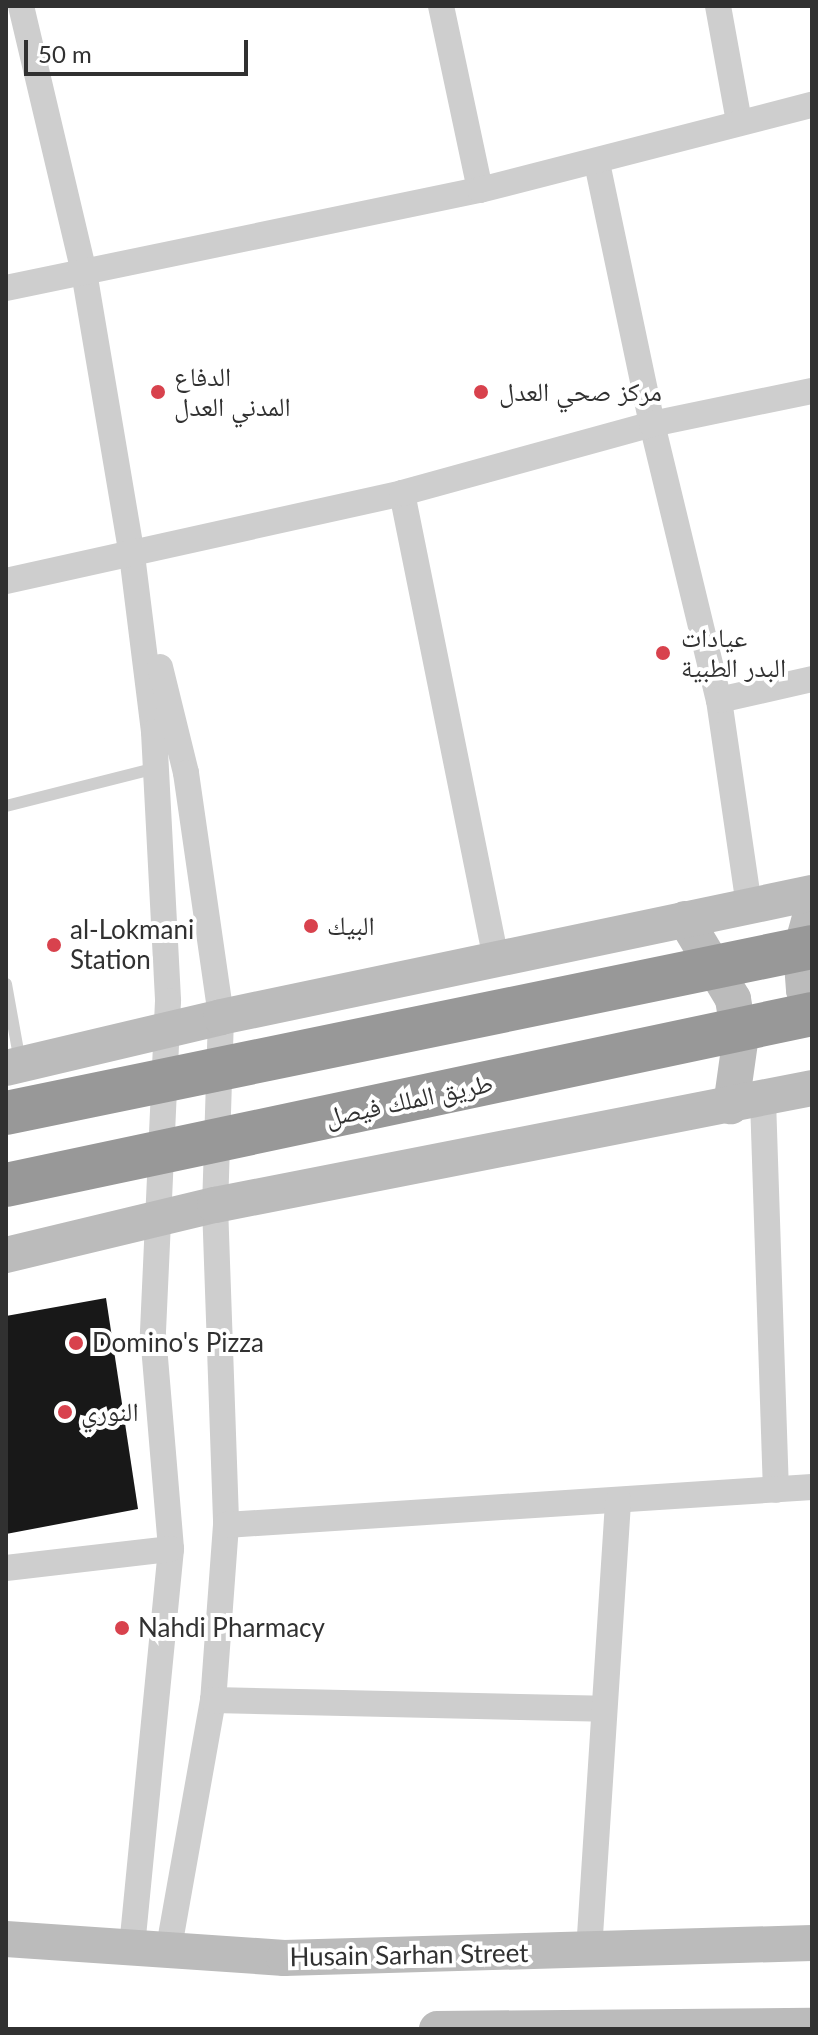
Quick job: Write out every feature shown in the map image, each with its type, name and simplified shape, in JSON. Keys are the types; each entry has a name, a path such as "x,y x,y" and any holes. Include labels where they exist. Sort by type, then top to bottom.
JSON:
{"highway":[{"path":"6,1113 812,947"},
{"name":"طريق الملك فيصل","path":"6,1185 812,1013"}],"street":[{"path":"6,16 20,6 84,272 132,555 156,768 167,1032 153,1334 171,1549 132,1950"},
{"path":"441,6 480,190"},
{"path":"718,6 739,121"},
{"path":"6,288 480,190 597,163 739,121 812,105"},
{"path":"597,163 652,424 719,700 749,906"},
{"path":"6,581 402,493 652,424 812,391"},
{"path":"402,493 496,958"},
{"path":"132,555 186,773 221,1017 215,1205 226,1525 213,1700 168,1953"},
{"path":"719,700 812,679"},
{"path":"13,1067 221,1017 812,893"},
{"path":"812,910 801,950 804,990 812,1013"},
{"path":"685,919 733,999 740,1042 776,1490"},
{"path":"6,1255 215,1205 812,1088"},
{"path":"226,1525 812,1487"},
{"path":"589,1951 618,1500"},
{"path":"6,1568 171,1549"},
{"path":"213,1700 604,1709"},
{"name":"Husain Sarhan Street","path":"6,1939 168,1953 284,1958 812,1943"},
{"path":"437,2029 812,2026"}],"lane":[{"path":"6,806 156,768"},
{"path":"6,984 13,1067"}],"building":[{"name":"النوري","path":"106,1298 138,1509 6,1534 6,1316"}],"place":[{"name":"الدفاع المدني العدل","path":"158,392"},
{"name":"مركز صحي العدل","path":"481,392"},
{"name":"عيادات البدر الطبية","path":"663,653"},
{"name":"البيك","path":"311,926"},
{"name":"al-Lokmani Station","path":"54,945"},
{"name":"Domino's Pizza","path":"76,1343"},
{"name":"النوري","path":"65,1412"},
{"name":"Nahdi Pharmacy","path":"122,1628"}]}
